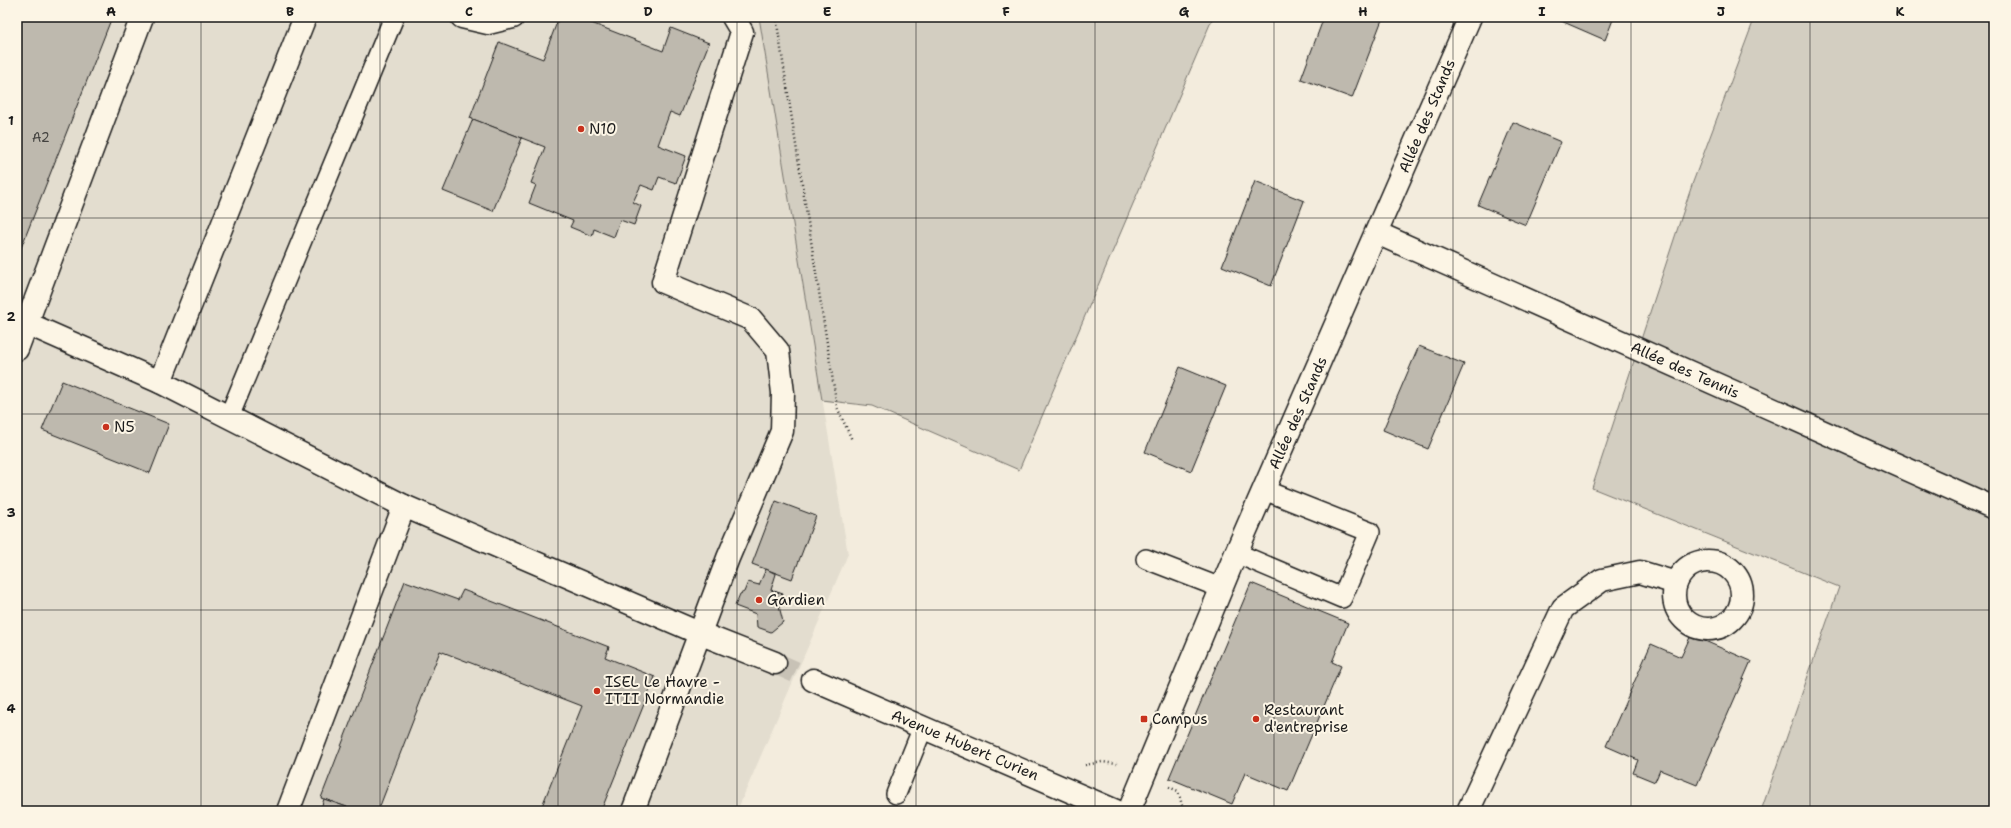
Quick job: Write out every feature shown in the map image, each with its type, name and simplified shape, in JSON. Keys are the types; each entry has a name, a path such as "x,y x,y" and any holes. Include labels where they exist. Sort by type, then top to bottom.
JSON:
{"street":[{"path":"17,349 22,321 142,17"},
{"path":"160,382 305,17"},
{"path":"462,17 488,23 513,17"},
{"path":"633,811 728,558 782,431 783,393 778,351 751,319 664,282 742,32 733,17"},
{"name":"Allée des Stands","path":"1128,811 1236,553 1470,17"},
{"name":"Allée des Tennis","path":"1377,233 1994,508"},
{"path":"22,321 160,382 404,506 699,633 774,663"},
{"path":"288,811 404,506"},
{"path":"1468,811 1563,608 1602,580 1640,572 1676,583"},
{"name":"Avenue Hubert Curien","path":"813,680 1116,811"}],"lane":[{"path":"229,418 394,17"},
{"path":"1236,553 1342,598 1370,532 1264,490"},
{"path":"1146,559 1221,588"},
{"path":"896,794 923,727"}],"path":[{"path":"776,17 837,407 852,440"}],"shaded area":[{"path":"17,17 759,17 848,554 737,811 17,811"},
{"path":"759,17 1213,17 1019,470 872,406 822,400"},
{"path":"1755,17 1994,17 1994,811 1761,811 1839,587 1592,488 1693,182"}],"building":[{"path":"17,17 112,17 17,258"},
{"name":"N10","path":"559,17 576,17 663,51 671,28 709,43 680,116 670,112 658,145 686,156 676,183 659,177 654,190 641,185 633,202 641,206 634,225 620,220 614,237 594,229 592,236 570,227 573,221 529,203 536,185 531,183 545,147 470,118 499,42 543,59"},
{"path":"1324,17 1383,17 1352,98 1301,79"},
{"path":"1561,17 1614,17 1605,40 1559,20"},
{"path":"473,119 522,138 493,211 443,191"},
{"path":"1513,122 1561,142 1526,225 1478,205"},
{"path":"1255,181 1304,201 1271,286 1222,266"},
{"path":"1419,346 1464,364 1428,449 1383,430"},
{"path":"1180,367 1226,386 1191,471 1145,452"},
{"name":"N5","path":"62,381 169,424 150,473 42,430"},
{"path":"776,501 816,516 792,579 752,564"},
{"name":"Gardien","path":"766,569 776,574 771,590 783,594 779,606 783,622 771,632 757,627 756,614 735,606 740,594 744,592 748,582 759,585"},
{"name":"ISEL Le Havre - ITII Normandie","path":"405,581 458,600 463,590 609,647 605,657 655,677 601,811 540,811 582,706 440,651 378,811 358,811 321,798"},
{"name":"Restaurant d'entreprise","path":"1251,583 1348,623 1332,662 1341,666 1288,791 1245,773 1232,804 1169,778"},
{"path":"1691,635 1751,661 1697,785 1660,770 1655,782 1633,773 1638,760 1606,746 1651,644 1681,657"},
{"path":"324,799 358,811 320,811"}],"tunnel":[{"path":"775,663 813,680"}],"place":[{"name":"N10","path":"581,129"},
{"name":"N5","path":"106,427"},
{"name":"Gardien","path":"759,600"},
{"name":"ISEL Le Havre - ITII Normandie","path":"597,691"},
{"name":"Campus","path":"1144,719"},
{"name":"Restaurant d'entreprise","path":"1256,719"}]}
